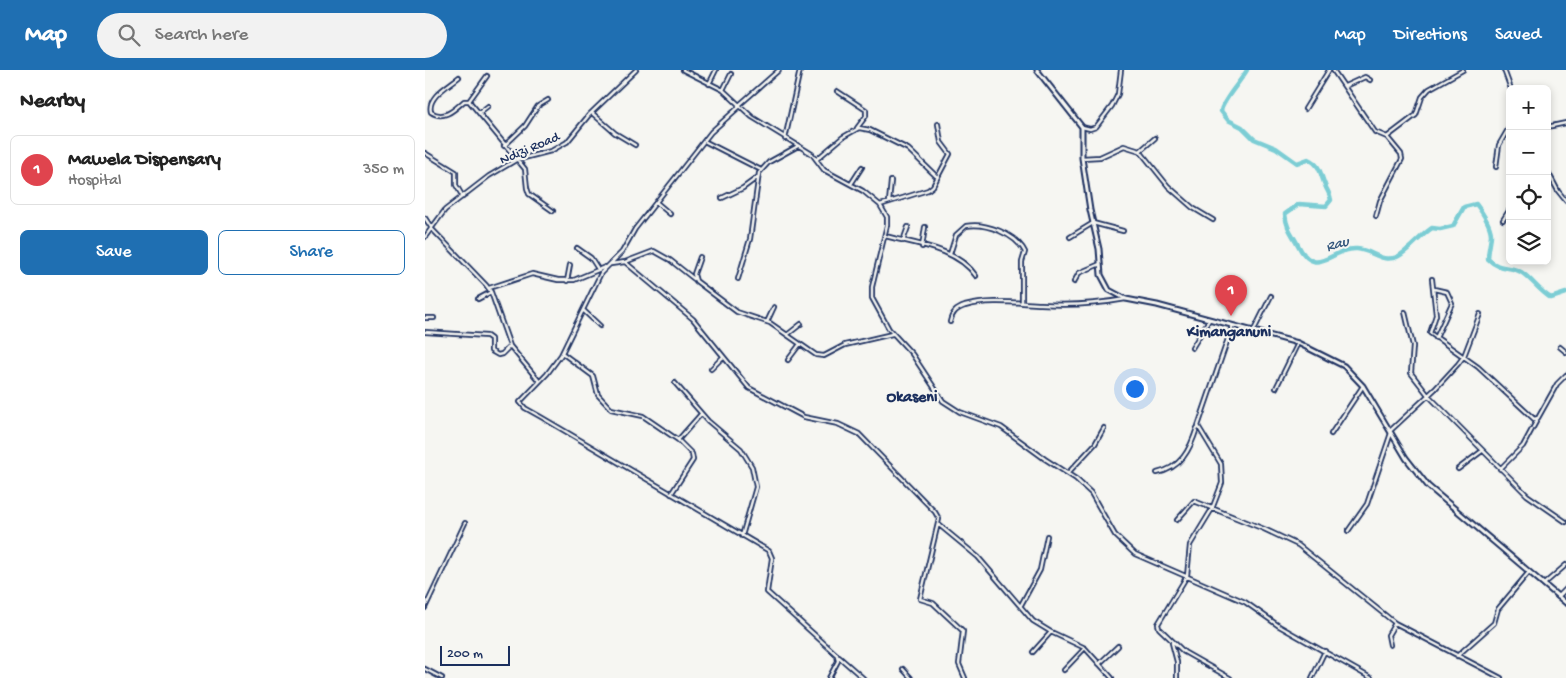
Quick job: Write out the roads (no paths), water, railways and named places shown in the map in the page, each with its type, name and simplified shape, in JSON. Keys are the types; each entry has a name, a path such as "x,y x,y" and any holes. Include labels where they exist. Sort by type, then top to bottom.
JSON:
{"street":[{"path":"683,70 723,90 739,106 817,159 824,170 851,184 880,205 887,220 885,236 871,292 879,313 892,334 912,354 943,401 965,415 1001,427 1068,473 1091,493 1111,529 1132,551 1245,602 1279,626 1371,678"},
{"path":"709,84 716,70"},
{"path":"779,70 711,132 706,142 656,202 635,229 622,252 606,267 596,280 562,352 521,399 520,403 525,408 772,553 767,587 770,596 863,678"},
{"path":"785,139 799,70"},
{"path":"1037,70 1082,127 1090,129 1097,127 1112,106 1118,94 1121,70"},
{"path":"1305,110 1332,71 1338,70"},
{"path":"1387,137 1416,115 1422,96 1429,89 1463,70"},
{"path":"1504,70 1510,85"},
{"name":"Ndizi Road","path":"425,237 445,210 489,176 516,160 563,145 592,113 619,89 634,71"},
{"path":"1332,71 1345,86 1375,132 1387,137 1402,159 1380,201 1376,216"},
{"path":"723,90 731,74"},
{"path":"469,102 487,76"},
{"path":"459,77 434,98 430,110 435,115 448,114 464,101 469,102 527,172 529,194 553,211"},
{"path":"1345,86 1367,77 1370,80"},
{"path":"817,159 857,128 865,116 866,110 837,90"},
{"path":"504,146 525,126 538,106 548,100"},
{"path":"479,113 488,106"},
{"path":"592,113 615,133 635,145"},
{"path":"1551,126 1566,123"},
{"path":"880,205 928,190 933,186 936,176 950,154 941,142 938,124"},
{"path":"1082,127 1082,158 1099,249 1101,275 1105,286 1126,299"},
{"path":"857,128 869,130 908,149 936,176"},
{"path":"1496,167 1499,145 1508,130"},
{"path":"1140,151 1155,138"},
{"path":"706,142 761,170"},
{"path":"738,279 750,240 758,177 761,170 769,162 798,146"},
{"path":"1082,158 1100,157 1124,146 1140,151 1168,186 1193,208 1213,220"},
{"path":"425,153 456,172 457,185 463,197"},
{"path":"851,184 862,166"},
{"path":"1550,175 1566,201"},
{"path":"722,198 743,188 758,177"},
{"path":"889,202 891,181"},
{"path":"656,202 671,214"},
{"path":"1503,220 1506,215"},
{"path":"425,218 431,228 490,290 510,346 539,380"},
{"path":"1070,237 1093,223 1123,231"},
{"path":"949,254 956,235 966,226 987,227 1011,238 1025,252 1022,262 1022,302"},
{"path":"903,241 908,227"},
{"path":"922,247 925,228"},
{"path":"885,236 949,254 966,264 976,276"},
{"path":"577,248 591,258 598,268"},
{"path":"611,264 625,262 654,251 670,260 737,312 750,318 767,322 816,355 824,356 845,345 892,334"},
{"path":"695,280 694,274 700,257"},
{"path":"625,262 693,319 743,382 756,393 804,417 838,424 859,434 935,512 938,517 938,524 920,599 933,603 963,631 959,664 965,678"},
{"path":"1074,282 1079,273 1100,264"},
{"path":"567,281 570,265"},
{"path":"478,299 490,290 532,274 567,281 581,278 598,268 606,267"},
{"path":"1432,279 1436,315 1430,333 1478,367 1537,420"},
{"path":"1434,290 1447,292 1453,303 1436,338"},
{"path":"1253,332 1271,296"},
{"path":"950,322 953,312 966,306 1022,302 1080,304 1126,299 1157,305 1232,327 1298,343 1343,366 1363,386 1406,458 1428,486 1566,603"},
{"path":"767,322 775,307"},
{"path":"583,310 600,326"},
{"path":"1405,312 1413,346 1411,373 1428,395 1535,502 1566,522"},
{"path":"1348,531 1363,512 1369,499 1391,431 1428,395 1463,356 1480,314"},
{"path":"425,318 434,318"},
{"path":"1191,348 1209,320"},
{"path":"787,335 801,324"},
{"path":"1157,473 1171,469 1183,458 1198,426 1232,327"},
{"path":"425,332 463,333 489,337 491,351 498,355 503,354 510,346"},
{"path":"1277,388 1298,343"},
{"path":"788,360 800,344"},
{"path":"1560,347 1566,352"},
{"path":"562,352 593,376 598,395 611,409 643,416 678,440 692,454 693,460 671,494"},
{"path":"711,369 723,357"},
{"path":"1500,468 1523,446 1557,384 1566,375"},
{"path":"675,383 701,414 741,449 755,476 754,495 742,536"},
{"path":"1331,434 1363,386"},
{"path":"678,440 701,414"},
{"path":"1198,426 1217,456 1223,473 1221,491 1212,510 1190,545 1187,576 1158,624 1159,628 1171,642 1191,657 1230,678"},
{"path":"1068,473 1095,444 1104,428"},
{"path":"1458,469 1482,451"},
{"path":"1177,520 1194,501 1212,510 1264,528 1307,550 1395,623 1501,678"},
{"path":"425,608 465,522"},
{"path":"938,524 978,557 1030,617 1051,632 1085,648 1112,678"},
{"path":"1021,605 1041,570 1047,536"},
{"path":"1544,584 1566,565"},
{"path":"1457,656 1494,623 1497,609 1529,572"},
{"path":"1559,597 1566,589"},
{"path":"1390,645 1388,635 1395,623"},
{"path":"1033,652 1051,632"},
{"path":"1171,642 1177,662 1177,678"},
{"path":"1099,664 1119,646"},
{"path":"1064,670 1085,648"},
{"path":"1312,678 1325,651"},
{"path":"829,678 839,657"},
{"path":"903,668 911,678"},
{"path":"425,669 442,678"}],"waterway":[{"name":"Rau","path":"1247,70 1221,111 1228,120 1242,127 1254,139 1276,148 1297,163 1308,159 1312,161 1319,170 1330,196 1331,200 1326,206 1299,204 1285,214 1290,231 1311,261 1318,262 1348,250 1357,249 1381,257 1397,257 1432,228 1440,229 1453,226 1464,207 1476,204 1489,226 1491,237 1488,259 1492,263 1521,272 1551,298 1566,293"}],"place":[{"name":"Mawela Dispensary","path":"1231,316"}],"district":[{"name":"Kimanganuni","path":"1229,330"},
{"name":"Okaseni","path":"912,395"}]}
